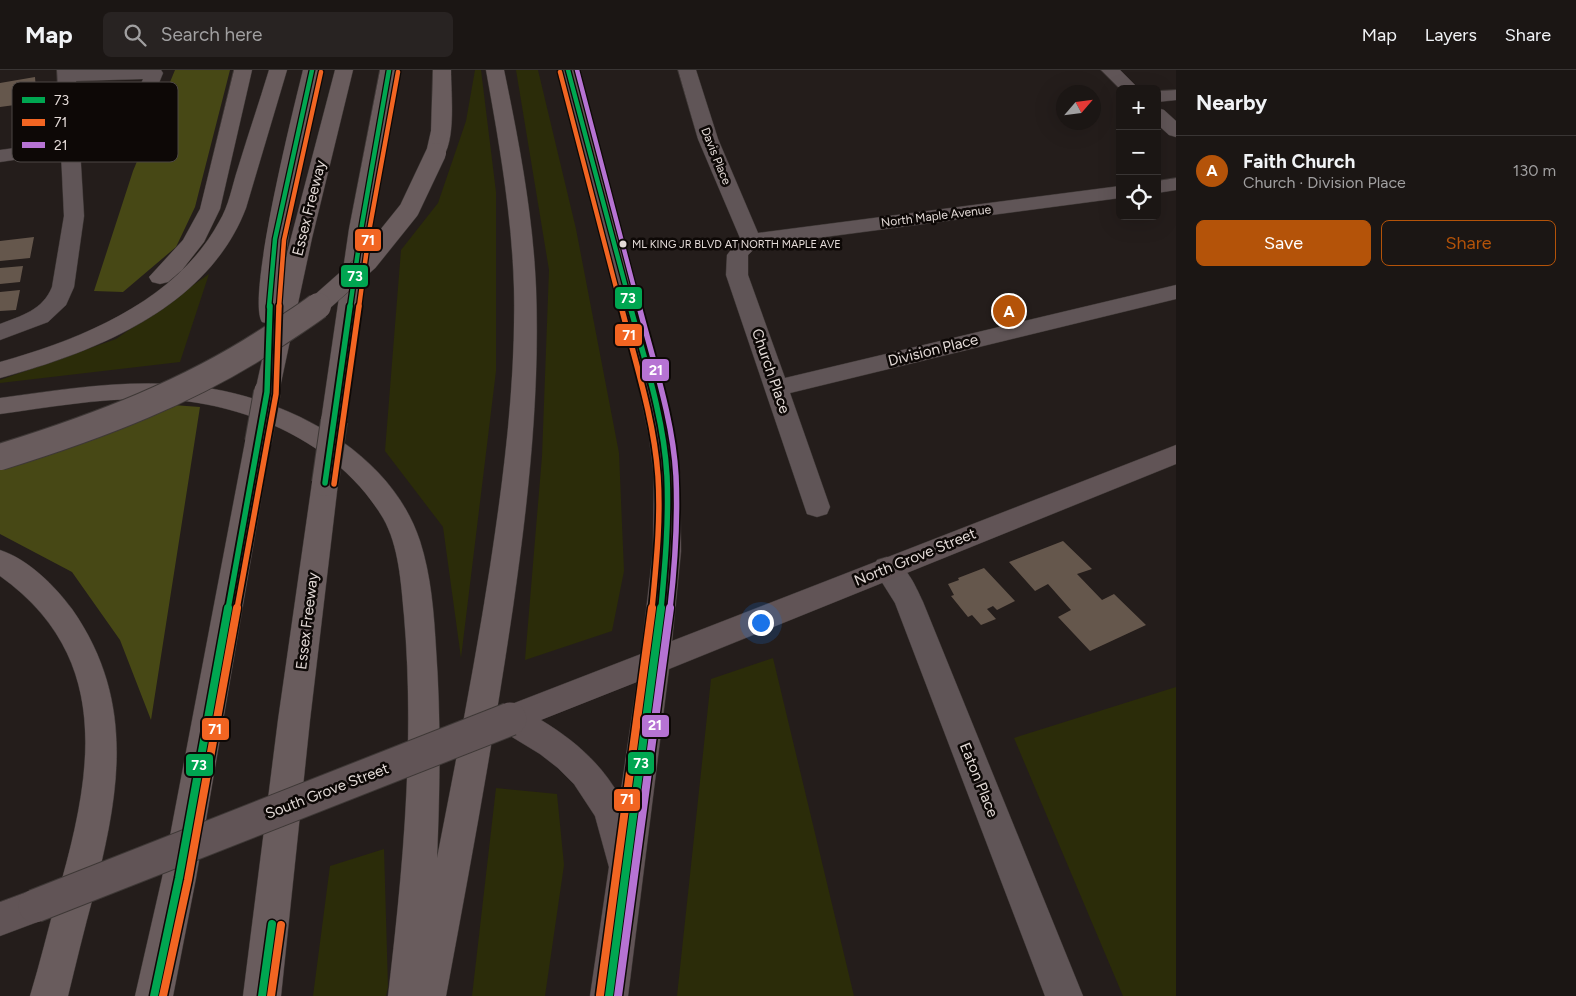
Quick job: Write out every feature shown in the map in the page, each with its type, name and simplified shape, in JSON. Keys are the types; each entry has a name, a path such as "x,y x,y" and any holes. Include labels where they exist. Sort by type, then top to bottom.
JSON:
{"highway":[{"path":"0,364 53,343 104,317 149,287 184,253 200,231 210,209 243,70"},
{"path":"0,370 45,358 106,332 168,292 205,258 224,234 235,211 278,70"},
{"path":"267,392 270,288 275,239 312,70"},
{"name":"Essex Freeway","path":"154,996 179,878 267,392 301,238 344,70"},
{"name":"Essex Freeway","path":"262,996 294,720 325,483 359,239 389,70"},
{"path":"0,457 72,434 166,395 248,352 284,329 344,283 388,238 420,192 436,153 442,131 442,70"},
{"path":"443,98 458,78 459,70"},
{"path":"427,996 473,763 493,641 511,528 523,407 525,334 523,244 495,70"},
{"path":"0,406 82,395 131,391 176,392 218,398 277,417 310,432 352,462 395,514 411,561 422,656 424,707 423,810 407,996"},
{"path":"0,561 39,590 62,615 74,632 96,687 100,709 103,756 98,803 49,996"}],"main road":[{"path":"568,70 647,369 662,437 667,476 667,551 609,996"},
{"name":"North Grove Street","path":"654,662 1176,454"},
{"name":"South Grove Street","path":"0,919 654,662"},
{"path":"510,719 562,750 590,778 601,795 617,834 625,882"}],"street":[{"name":"Davis Place","path":"687,70 708,139 751,240"},
{"path":"1110,70 1126,85"},
{"path":"66,73 154,72 150,82"},
{"path":"1161,97 1176,95"},
{"path":"1161,118 1176,131"},
{"path":"0,332 31,322 46,312 60,294 74,226 71,162"},
{"path":"1161,186 1176,184"},
{"name":"North Maple Avenue","path":"751,240 1116,193"},
{"name":"Church Place","path":"751,240 740,247 736,258 738,275 817,506"},
{"name":"Division Place","path":"777,388 1176,292"},
{"name":"Eaton Place","path":"887,568 896,579 909,602 1064,996"}],"shaded area":[{"path":"175,70 230,70 195,207 176,247 123,292 94,291 137,162 178,162 178,82 170,82"},
{"path":"475,70 481,70 496,192 496,371 461,658 443,527 385,451 401,250 438,203 466,121"},
{"path":"516,70 538,70 576,229 619,453 624,571 612,631 525,660 542,456 549,270"},
{"path":"209,274 180,362 0,383 0,380 116,339"},
{"path":"173,405 200,407 151,720 120,640 72,572 0,534 0,469"},
{"path":"773,658 854,996 677,996 711,679"},
{"path":"1176,687 1176,996 1123,996 1014,738"},
{"path":"496,788 557,794 564,865 545,996 472,996"},
{"path":"384,849 388,987 386,996 313,996 330,866"}],"building":[{"path":"35,77 35,82 12,82 12,105 0,107 0,83"},
{"path":"34,237 30,258 0,261 0,241"},
{"path":"23,266 20,282 0,284 0,268"},
{"path":"20,290 16,310 0,311 0,292"},
{"path":"1063,541 1092,569 1077,574 1102,600 1114,594 1146,625 1090,651 1058,617 1071,610 1048,584 1035,591 1009,562"},
{"path":"984,568 1015,601 997,610 993,606 987,609 996,619 981,625 972,615 968,617 951,596 954,595 948,584"}],"transit line":[{"name":"73","path":"154,996 179,878 267,392 270,289 275,239 312,70"},
{"name":"73","path":"325,483 362,224 389,70"},
{"name":"73","path":"568,70 647,369 662,437 667,476 667,551 655,662 609,996"},
{"name":"21","path":"577,70 655,367 671,435 676,476 676,552 664,663 618,996"},
{"name":"71","path":"163,996 188,880 276,394 279,290 284,240 321,72"},
{"name":"71","path":"334,484 370,226 398,72"},
{"name":"71","path":"560,72 638,371 653,439 658,477 658,551 646,661 600,995"},
{"name":"73","path":"262,996 272,924"},
{"name":"71","path":"271,996 281,925"}],"place":[{"name":"ML KING JR BLVD AT NORTH MAPLE AVE","path":"623,244"},
{"name":"Faith Church","path":"1009,311"}]}
